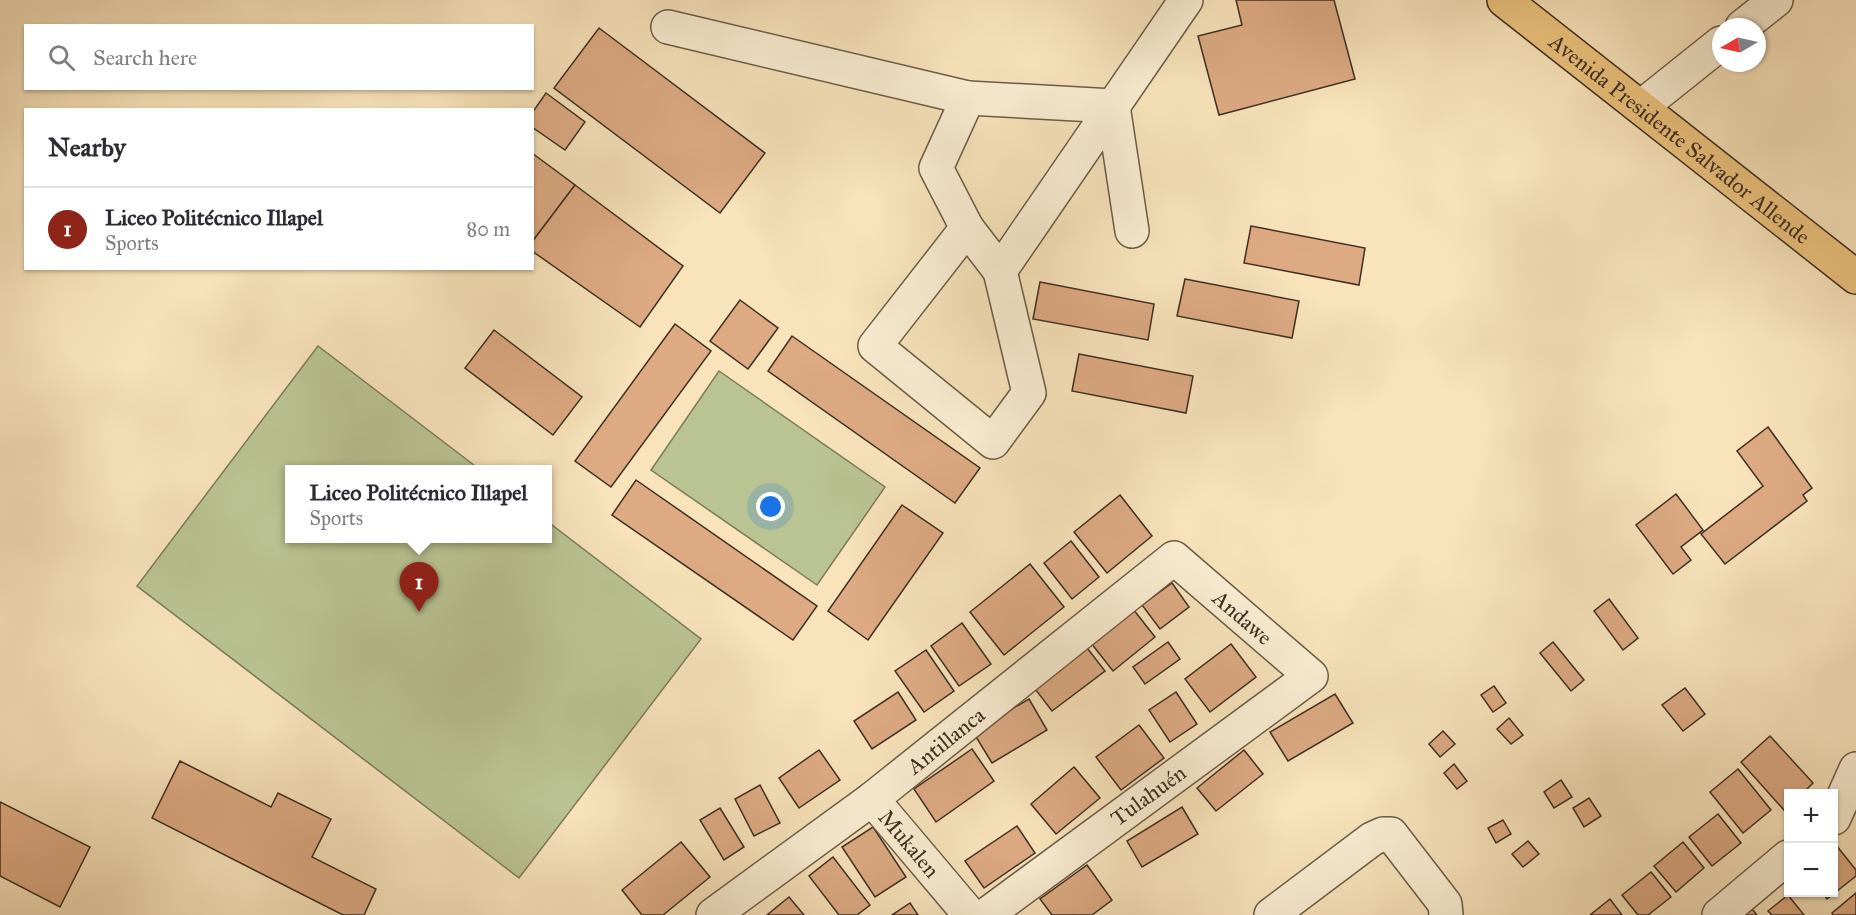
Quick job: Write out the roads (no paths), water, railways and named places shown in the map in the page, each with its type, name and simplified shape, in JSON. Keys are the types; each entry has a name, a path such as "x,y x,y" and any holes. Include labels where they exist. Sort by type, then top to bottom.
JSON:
{"main road":[{"name":"Avenida Presidente Salvador Allende","path":"1504,0 1856,277"}],"street":[{"path":"1000,271 1186,0"},
{"path":"1753,18 1776,0"},
{"path":"668,27 968,98 1113,106"},
{"path":"1641,107 1712,50"},
{"path":"967,228 875,346 993,442 1029,393 1000,271 967,228 936,168 968,98"},
{"path":"1113,106 1132,231"},
{"name":"Andawe","path":"1174,558 1311,676"},
{"name":"Antillanca","path":"713,915 872,800 1174,558"},
{"name":"Tulahuén","path":"986,915 1311,676"},
{"path":"1838,809 1854,782"},
{"name":"Mukalen","path":"872,800 970,915"},
{"path":"1271,915 1372,839 1383,834 1391,834 1445,904 1446,915"},
{"path":"1719,915 1784,860"}],"place":[{"name":"Liceo Politécnico Illapel","path":"419,612"}]}
